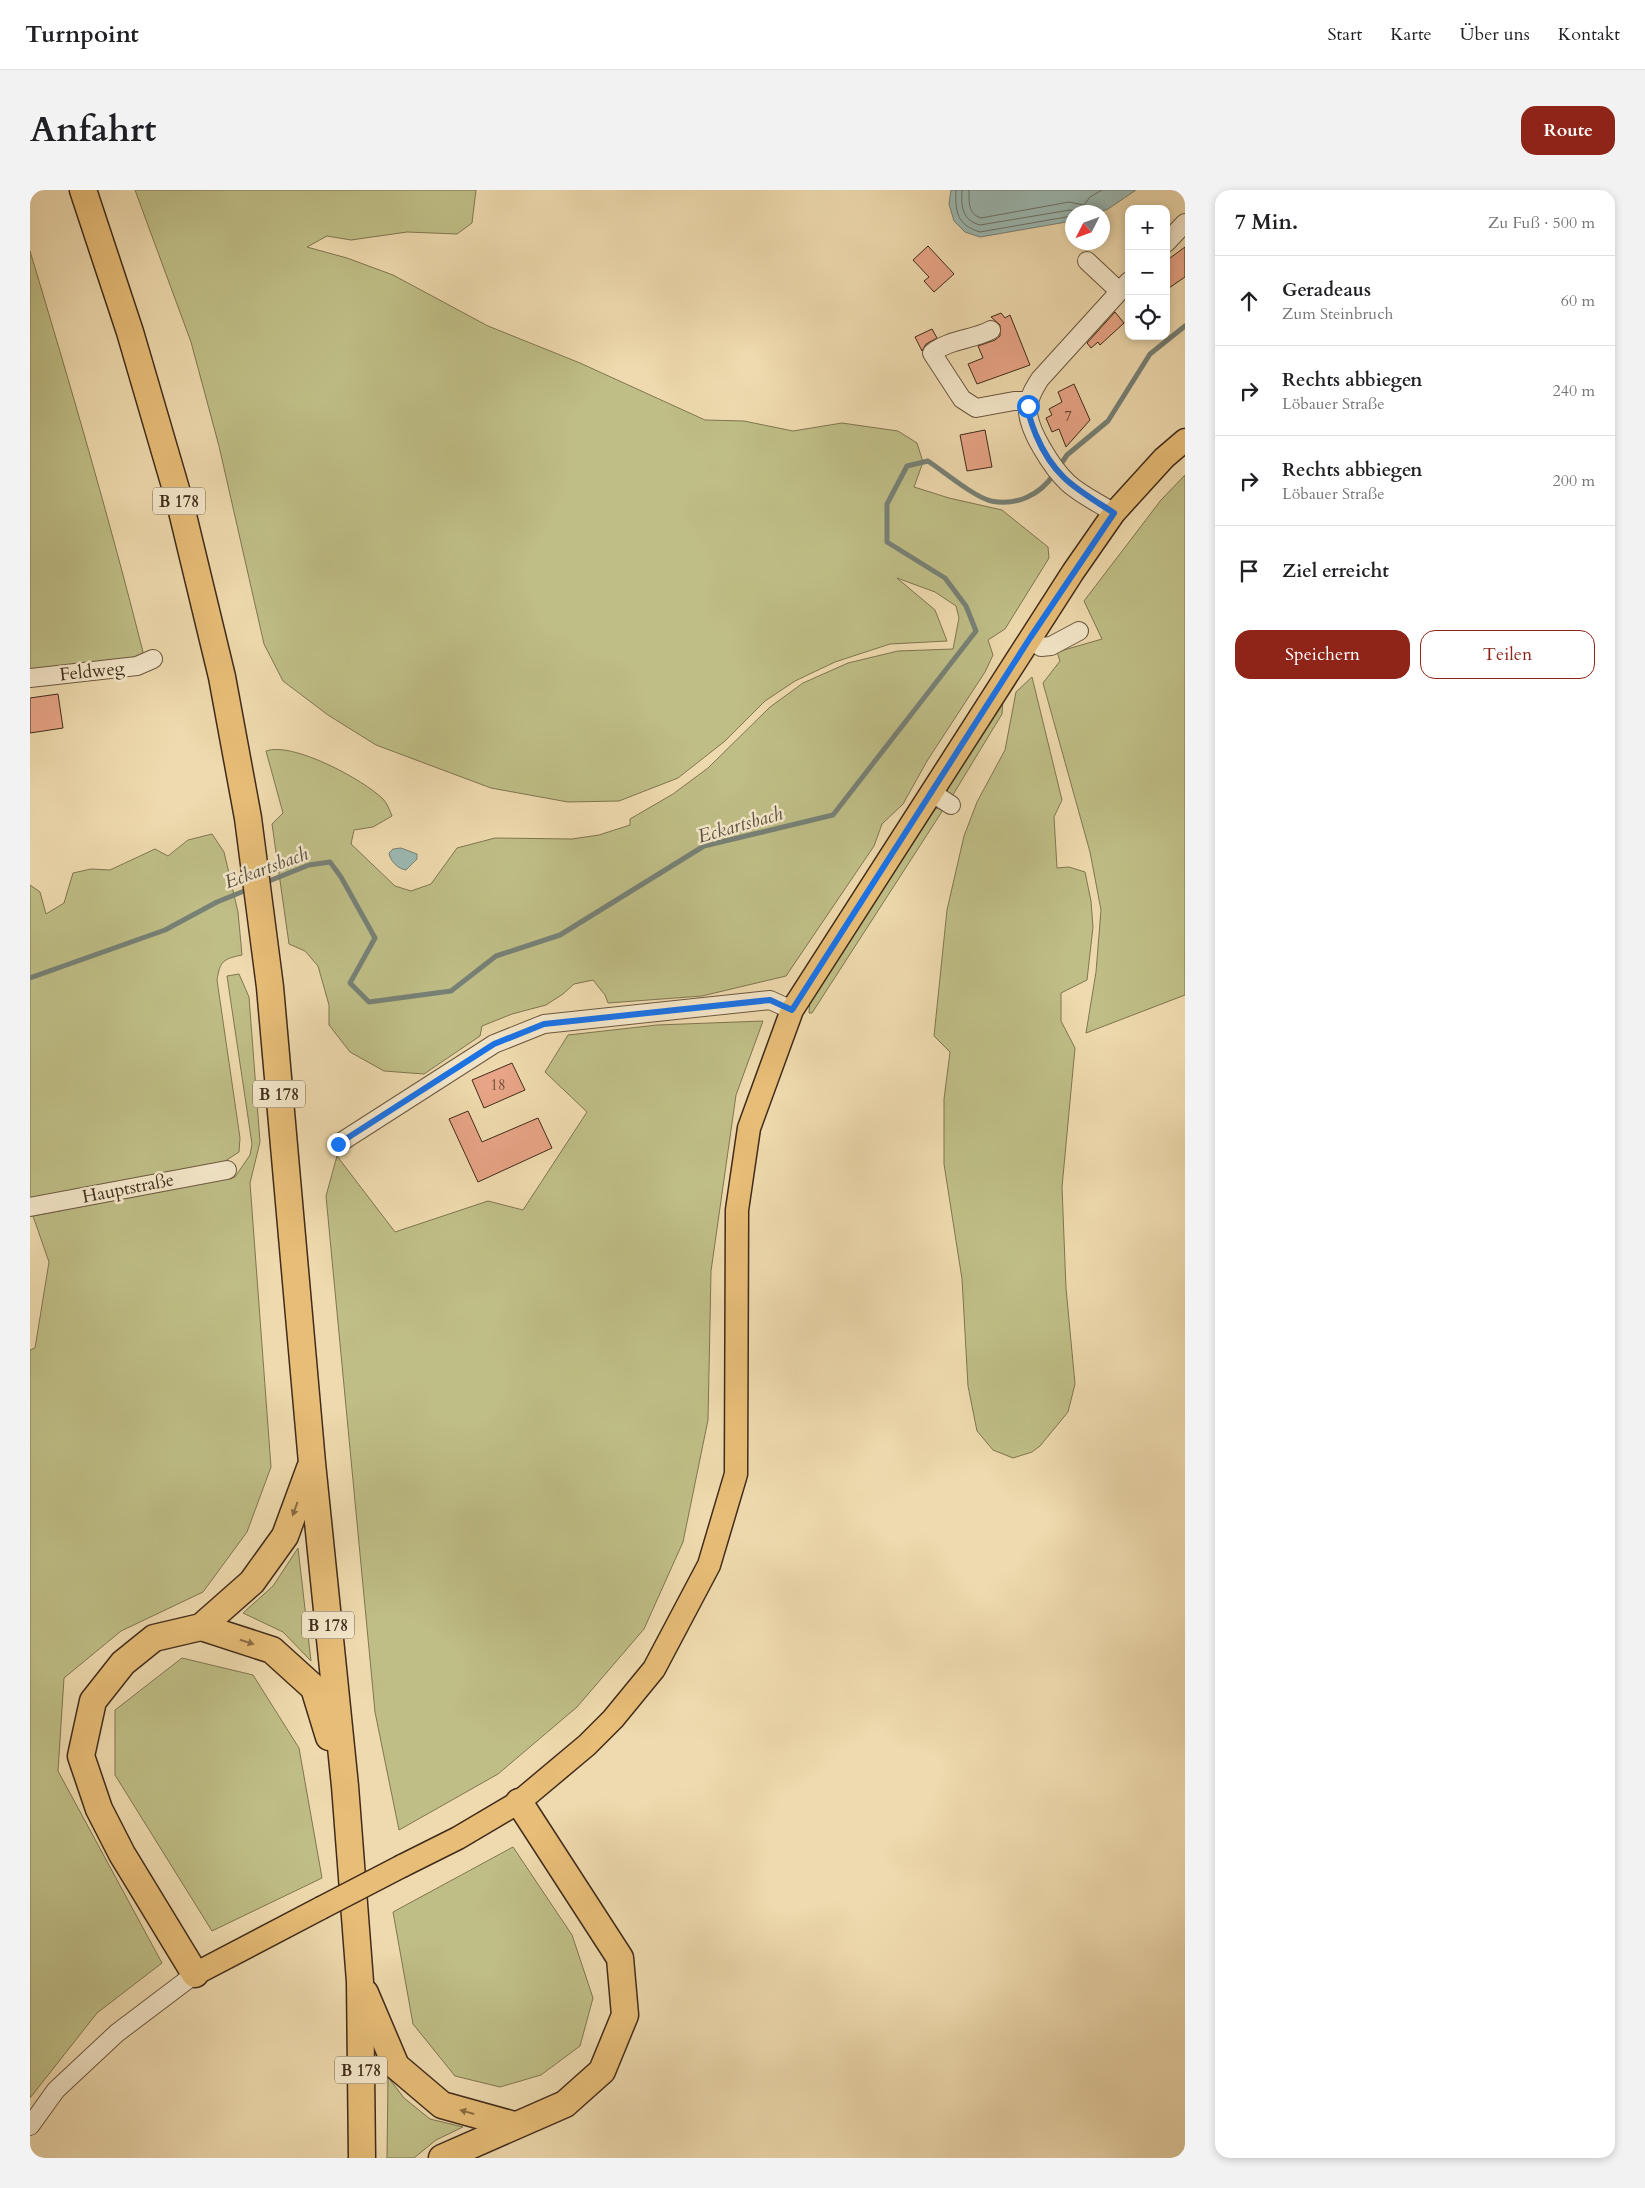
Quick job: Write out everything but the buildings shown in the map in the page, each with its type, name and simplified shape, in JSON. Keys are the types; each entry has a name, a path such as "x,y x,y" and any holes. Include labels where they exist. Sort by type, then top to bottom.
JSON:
{"highway":[{"name":"B 178","path":"83,190 130,332 180,503 222,677 248,818 270,987 312,1463 345,1786 360,1982 362,2158"},
{"path":"196,1974 122,1854 99,1809 81,1756 93,1700 123,1662 154,1638 201,1627 252,1582 285,1536 312,1463"},
{"path":"201,1627 272,1650 314,1688 345,1786"},
{"path":"442,2158 565,2104 602,2071 625,2015 620,1958 580,1893 519,1802"},
{"path":"360,1982 396,2066 442,2105 514,2125"}],"main road":[{"path":"196,1974 458,1838 519,1802 587,1745 613,1719 654,1669 708,1565 736,1474 737,1210 749,1128 796,1003 1030,638 1114,513 1164,458 1185,440"}],"street":[{"path":"1170,239 1185,223"},
{"path":"1087,261 1124,286 1040,379 1029,401 1028,416 1045,456 1069,484 1114,513"},
{"path":"991,330 973,338 956,341 932,353 962,399 969,405 984,408 1014,401 1029,401"},
{"path":"1030,638 1041,647 1051,646 1079,631"},
{"name":"Feldweg","path":"30,678 137,666 153,659"},
{"path":"931,792 951,806"},
{"path":"338,1144 494,1044 544,1024 770,1000 796,1003"},
{"name":"Hauptstraße","path":"30,1207 227,1170"},
{"path":"30,2126 56,2090 116,2032 196,1974"}],"shaded area":[{"path":"135,190 476,190 472,223 457,234 407,232 351,240 327,236 307,247 347,258 393,275 488,326 580,363 705,420 744,421 793,431 842,423 898,431 917,443 923,462 914,487 949,498 1002,510 1048,547 1049,558 1005,629 988,640 993,655 985,672 927,761 903,804 882,824 874,846 786,976 702,996 608,1003 605,995 593,980 574,984 546,1005 512,1014 482,1026 480,1036 424,1074 384,1071 350,1052 329,1025 329,1005 318,966 305,951 289,944 272,824 283,813 266,751 278,749 293,752 327,764 360,782 383,799 392,816 373,827 354,830 351,844 395,886 411,891 431,884 457,848 495,838 572,839 599,835 630,825 630,819 673,794 708,768 770,707 803,683 848,663 898,651 953,649 959,618 956,606 935,592 897,578 935,610 947,641 890,644 835,662 795,681 765,701 725,741 678,778 619,801 568,802 491,788 376,745 328,715 283,681 264,644 219,446 191,342"},
{"path":"30,251 89,451 130,601 143,652 136,660 30,671"},
{"path":"1185,475 1185,995 1086,1033 1096,972 1101,910 1090,852 1043,683 1060,661 1057,652 1102,639 1084,601 1161,500"},
{"path":"1032,677 1062,800 1054,817 1057,868 1069,867 1085,872 1091,901 1093,927 1087,980 1061,993 1061,1021 1075,1048 1062,1187 1066,1288 1075,1384 1068,1412 1040,1446 1032,1452 1013,1458 993,1450 977,1431 968,1386 962,1279 944,1164 944,1099 950,1052 934,1036 947,910 964,836 977,802 1005,750 1016,692"},
{"path":"1003,700 1002,714 951,798 945,793 947,787"},
{"path":"936,808 943,810 812,1013 809,1013 810,999"},
{"path":"212,834 224,852 238,912 242,955 230,958 221,965 217,980 240,1138 239,1152 219,1165 30,1200 30,885 40,892 46,914 64,903 73,873 91,869 110,870 155,849 168,856 188,840"},
{"path":"239,974 249,997 260,1142 250,1183 271,1467 247,1532 203,1592 121,1631 64,1678 58,1771 162,1963 97,2013 30,2098 30,1350 35,1348 49,1262 33,1216 235,1177 250,1155 252,1144 227,976"},
{"path":"763,1021 736,1095 711,1271 708,1420 683,1542 644,1629 577,1707 498,1774 399,1830 375,1712 326,1196 337,1156 395,1232 488,1201 523,1210 587,1112 545,1072 568,1035 657,1025"},
{"path":"298,1548 311,1661 283,1632 243,1613 273,1586"},
{"path":"182,1658 253,1675 299,1748 322,1878 212,1931 115,1775 115,1710"},
{"path":"513,1847 572,1935 593,1998 580,2046 541,2075 500,2087 455,2076 413,2024 393,1912"},
{"path":"388,2077 404,2098 430,2119 463,2127 436,2140 414,2158 387,2158"}],"water":[{"path":"951,190 1136,190 1110,208 1110,205 1065,205 1065,222 980,237 965,232 954,221 949,204"},
{"path":"401,848 417,854 417,859 406,870 395,864 389,853 393,849"}],"waterway":[{"name":"Eckartsbach","path":"1059,467 1067,455 1108,421 1150,354 1185,326"},
{"name":"Eckartsbach","path":"264,883 309,865 330,862 341,877 375,938 350,983 369,1002 451,991 496,956 560,935 704,846 833,815 976,631 966,606 945,578 887,542 887,504 907,466 928,461 984,499 1001,502 1019,500 1035,493 1054,474"},
{"name":"Eckartsbach","path":"30,978 165,930 217,902 249,889"}],"route":[{"path":"338,1144 494,1044 544,1024 770,1000 792,1010 1030,638 1114,513 1069,484 1045,456 1028,416 1028,406"}]}
